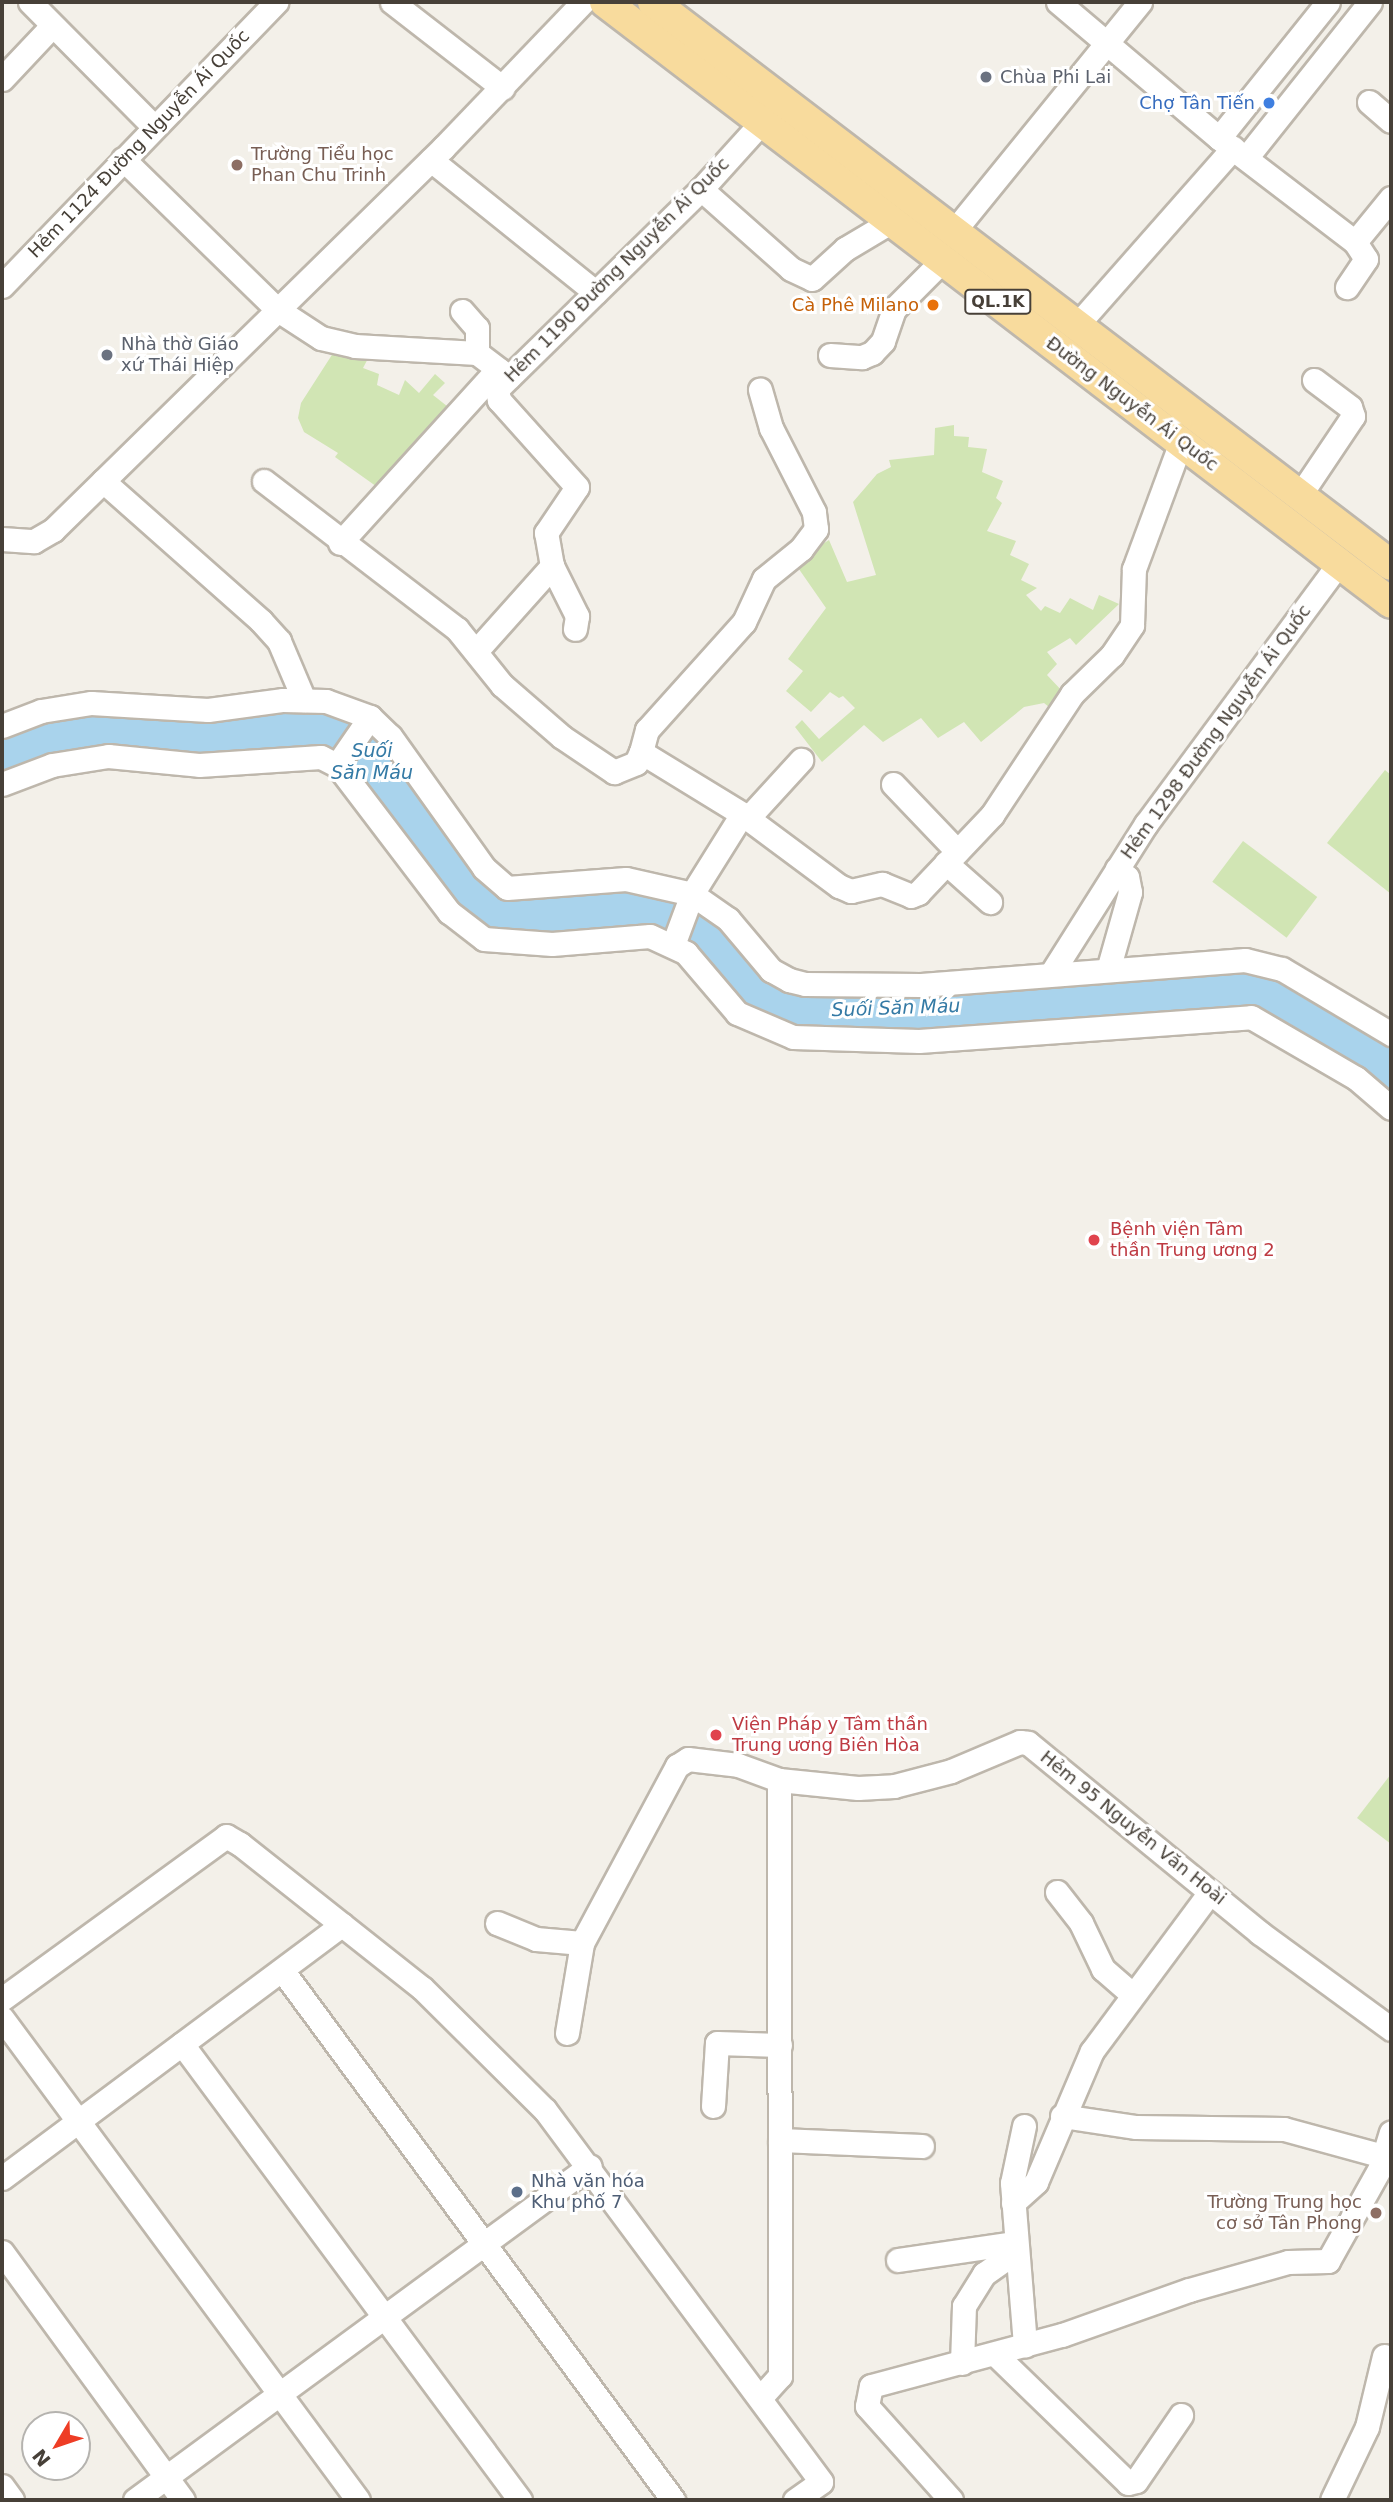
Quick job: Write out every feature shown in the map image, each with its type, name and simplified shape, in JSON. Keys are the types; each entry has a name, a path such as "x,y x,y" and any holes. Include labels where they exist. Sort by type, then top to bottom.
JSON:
{"main road":[{"name":"Đường Nguyễn Ái Quốc","path":"605,2 1391,603"},
{"name":"Đường Nguyễn Ái Quốc","path":"653,2 1391,565"}],"street":[{"path":"30,2 154,127"},
{"name":"Hẻm 1124 Đường Nguyễn Ái Quốc","path":"2,286 276,2"},
{"path":"392,2 503,88"},
{"path":"2,539 24,542 44,536 431,160 583,2"},
{"path":"1058,2 1233,148 1355,242 1365,263 1347,288"},
{"path":"954,231 1140,2"},
{"path":"1233,148 1328,2"},
{"path":"1077,325 1233,148 1370,2"},
{"path":"2,79 52,26"},
{"path":"1369,102 1391,121"},
{"name":"Hẻm 1190 Đường Nguyễn Ái Quốc","path":"552,566 546,533 577,488 496,397 503,373 594,292 701,190 762,122"},
{"path":"123,159 278,310 334,342 477,353 503,373 340,543"},
{"path":"431,160 594,292"},
{"path":"701,190 791,269 812,279 845,249 892,221"},
{"path":"1355,242 1391,198"},
{"path":"830,355 862,357 872,353 883,341 894,309 943,260"},
{"path":"462,311 477,328 477,353"},
{"path":"1300,495 1353,416 1350,407 1314,380"},
{"path":"264,481 340,543 457,629 477,650 502,685 562,737 607,768 625,771 641,752 648,730 744,622 764,579 801,550 816,528 814,512 771,428 760,390"},
{"path":"641,752 745,816 851,891 882,884 911,896 992,815 1072,694 1112,655 1132,625 1134,569 1181,442"},
{"path":"103,481 261,621 279,641 304,700"},
{"name":"Hẻm 1298 Đường Nguyễn Ái Quốc","path":"1051,974 1117,869 1339,563"},
{"path":"477,650 552,566 577,616 575,629"},
{"path":"2,726 41,711 91,703 208,710 304,700 327,701 370,717 390,736 484,868 507,888 626,879 692,894 728,919 771,970 805,985 921,985 1108,970 1265,962 1391,1034"},
{"path":"337,765 370,717"},
{"path":"2,784 52,765 108,756 199,765 308,755 337,765 449,912 484,939 552,944 635,934 673,945 686,953 737,1013 793,1037 919,1041 1242,1016 1262,1020 1356,1078 1388,1102"},
{"path":"673,945 692,894 745,816 801,760"},
{"path":"894,783 990,902"},
{"path":"1108,970 1130,892 1127,877 1117,869"},
{"name":"Hẻm 95 Nguyễn Văn Hoài","path":"582,1943 683,1761 738,1765 779,1780 858,1788 894,1786 951,1770 1020,1742 1028,1743 1210,1892 1391,2029"},
{"path":"760,2398 780,2376 779,1780"},
{"path":"2,1999 226,1836 422,1988 499,2060 590,2166 821,2482 795,2500"},
{"path":"1057,1892 1081,1923 1103,1969 1131,1993"},
{"path":"1013,2203 1036,2182 1092,2051 1131,1993 1210,1892"},
{"path":"497,1923 536,1939 582,1943 567,2033"},
{"path":"2,2178 342,1925"},
{"path":"282,1970 673,2500"},
{"path":"2,2018 358,2500"},
{"path":"713,2106 717,2043 780,2045"},
{"path":"182,2044 520,2500"},
{"path":"1062,2116 1136,2127 1284,2129 1383,2156"},
{"path":"1024,2126 1012,2183 1014,2248 1025,2345"},
{"path":"951,2500 867,2406 866,2397 878,2380 995,2354 1288,2262 1328,2261 1383,2156 1391,2133"},
{"path":"780,2140 922,2146"},
{"path":"135,2500 590,2166"},
{"path":"898,2260 1014,2248"},
{"path":"962,2363 964,2306 984,2274 1014,2248"},
{"path":"2,2252 183,2500"},
{"path":"995,2354 1128,2483 1136,2481 1181,2415"},
{"path":"1332,2500 1382,2415 1384,2356"},
{"path":"2,2486 12,2500"}],"green space":[{"path":"337,347 372,351 363,368 379,374 377,385 399,395 405,380 419,393 435,374 445,383 433,395 452,410 380,489 335,457 338,453 304,432 298,418 301,403"},
{"path":"954,425 954,436 969,437 968,447 987,449 982,472 1003,481 996,498 1002,503 987,531 1016,541 1010,555 1029,564 1021,580 1037,588 1026,595 1041,611 1045,606 1060,613 1070,598 1093,610 1099,595 1119,604 1076,645 1070,638 1047,652 1057,664 1047,675 1064,693 1054,711 1044,703 1024,707 981,742 964,722 938,738 921,718 883,742 864,725 822,762 795,727 802,720 819,739 855,708 843,696 839,698 830,692 811,712 786,691 803,671 788,659 826,608 794,562 829,540 847,582 876,575 853,502 877,474 891,467 889,460 934,455 935,428"},
{"path":"1385,770 1391,775 1391,894 1327,843"},
{"path":"1243,841 1317,897 1287,938 1212,882"},
{"path":"1391,1774 1391,1844 1357,1818"}],"water":[{"name":"Suối Săn Máu","path":"304,706 371,725 483,876 628,885 695,902 789,986 1264,968 1391,1041 1391,1103 1263,1014 916,1037 794,1031 742,1009 689,947 597,931 501,936 468,921 344,765 171,757 2,778 2,733 55,714"}],"place":[{"name":"Chùa Phi Lai","path":"986,77"},
{"name":"Chợ Tân Tiến","path":"1269,103"},
{"name":"Trường Tiểu học Phan Chu Trinh","path":"237,165"},
{"name":"Cà Phê Milano","path":"933,305"},
{"name":"Nhà thờ Giáo xứ Thái Hiệp","path":"107,355"},
{"name":"Bệnh viện Tâm thần Trung ương 2","path":"1094,1240"},
{"name":"Viện Pháp y Tâm thần Trung ương Biên Hòa","path":"716,1735"},
{"name":"Nhà văn hóa Khu phố 7","path":"517,2192"},
{"name":"Trường Trung học cơ sở Tân Phong","path":"1376,2213"}]}
